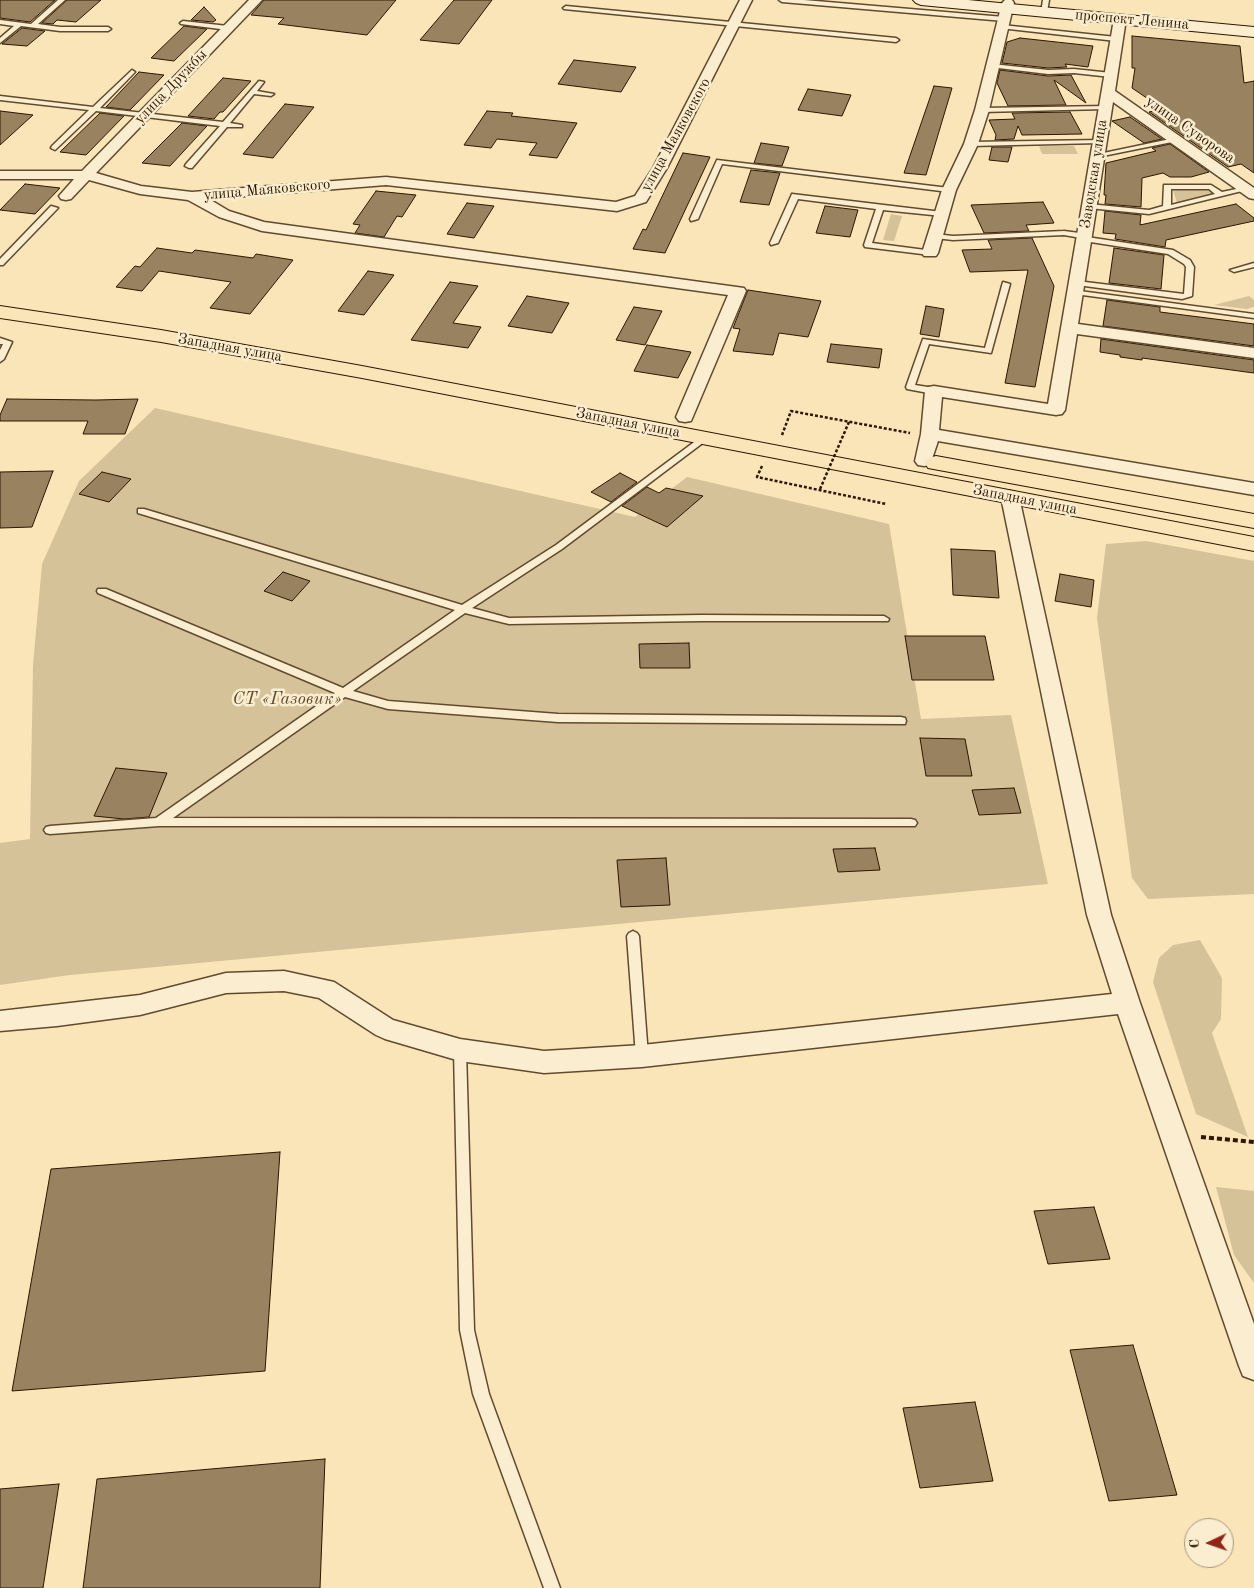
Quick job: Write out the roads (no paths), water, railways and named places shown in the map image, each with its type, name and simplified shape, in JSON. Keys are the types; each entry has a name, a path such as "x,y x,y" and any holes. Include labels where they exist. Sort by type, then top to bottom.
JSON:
{"main road":[{"name":"проспект Ленина","path":"921,0 1005,15 1045,6 1254,27"},
{"name":"проспект Ленина","path":"972,0 1005,15"},
{"name":"проспект Ленина","path":"1045,6 1120,19 1254,32"},
{"name":"Западная улица","path":"0,297 176,324 374,359 1254,521"},
{"name":"Западная улица","path":"0,312 161,336 362,372 1254,544"}],"street":[{"name":"улица Дружбы","path":"66,196 256,0"},
{"name":"улица Маяковского","path":"192,196 386,181 617,207 641,199 660,168 735,25 746,0"},
{"path":"930,253 948,190 971,144 982,110 1005,15"},
{"name":"Заводская улица","path":"934,391 1056,410 1120,19"},
{"name":"улица Суворова","path":"1106,99 1175,140 1250,192"},
{"path":"0,175 87,175 140,190 192,196"},
{"name":"улица Маяковского","path":"192,196 224,214 262,226 738,291 685,417"},
{"path":"1069,328 1254,353"},
{"path":"924,461 930,434 934,391"},
{"path":"930,434 1254,489"},
{"path":"1010,497 1099,915 1126,1003 1254,1366"},
{"path":"0,1020 57,1016 140,1004 226,983 284,981 325,989 385,1028 460,1050 544,1062 642,1056 1126,1003"}],"lane":[{"path":"32,26 62,0"},
{"path":"782,0 1005,15 1116,39"},
{"path":"566,8 896,40"},
{"path":"0,22 60,29 108,30"},
{"path":"183,23 228,28"},
{"path":"0,41 20,24"},
{"path":"992,66 1048,72 1070,71 1110,75"},
{"path":"55,148 132,72"},
{"path":"189,166 261,82"},
{"path":"252,92 271,94"},
{"path":"0,98 94,111 240,126"},
{"path":"982,110 1106,99"},
{"path":"971,144 1099,148 1175,140"},
{"path":"694,219 720,162 948,190"},
{"path":"1167,208 1167,186 1211,187 1221,195"},
{"path":"1089,206 1148,212 1221,195 1250,192"},
{"path":"774,243 795,196 942,214"},
{"path":"880,206 868,245 930,253"},
{"path":"0,263 54,208"},
{"path":"935,236 953,238 1064,233 1170,252 1187,262 1190,267 1188,296 1076,288"},
{"path":"1234,270 1254,266"},
{"path":"934,391 910,387 926,340 988,351 1006,284"},
{"path":"1076,288 1254,316"},
{"path":"0,342 8,342 0,359"},
{"path":"159,822 463,610 559,547 705,437"},
{"path":"141,511 463,610 509,621 701,618 884,619"},
{"path":"102,591 345,693 388,704 558,718 901,722"},
{"path":"50,830 159,822 911,822"},
{"path":"633,936 642,1056"},
{"path":"460,1050 467,1330 480,1394 552,1588"}],"park label":[{"name":"СТ «Газовик»","path":"287,699"}]}
